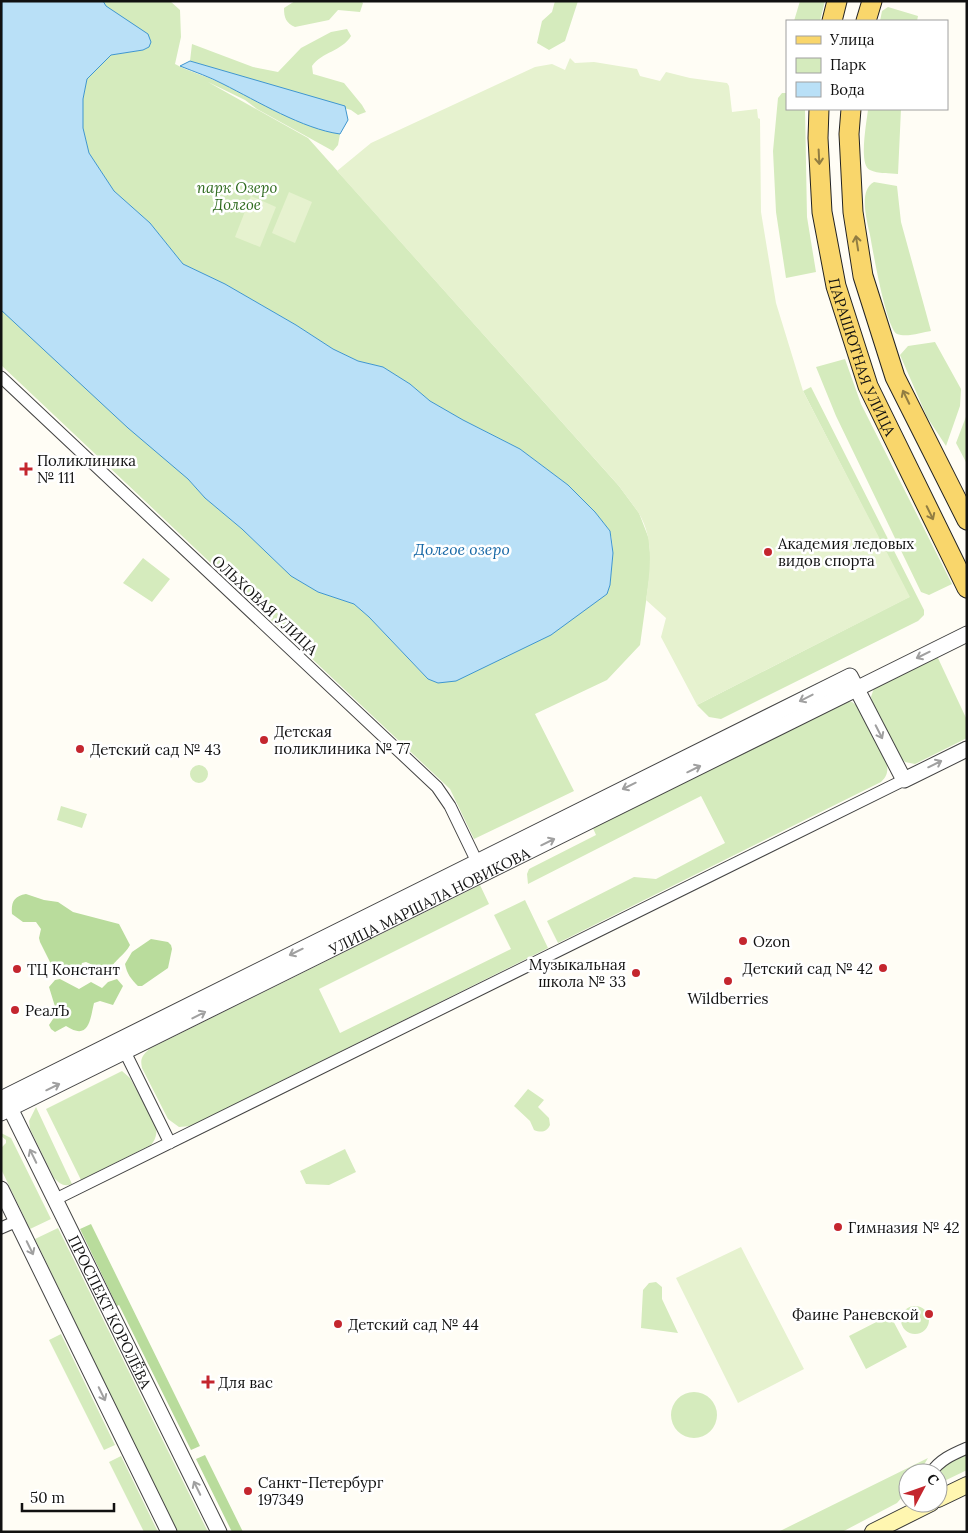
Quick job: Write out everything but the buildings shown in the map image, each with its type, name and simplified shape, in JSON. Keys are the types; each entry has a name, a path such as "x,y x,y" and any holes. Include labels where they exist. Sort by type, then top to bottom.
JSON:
{"main road":[{"path":"832,20 837,1"},
{"path":"866,20 872,1"},
{"name":"ПАРАШЮТНАЯ УЛИЦА","path":"820,110 818,138 822,212 836,286 868,386 967,588"},
{"name":"ПАРАШЮТНАЯ УЛИЦА","path":"851,110 849,134 853,212 863,276 896,377 967,520"},
{"path":"948,1494 967,1485"},
{"path":"873,1532 910,1513"}],"street":[{"name":"ОЛЬХОВАЯ УЛИЦА","path":"1,377 437,787 450,806 480,868"},
{"name":"УЛИЦА МАРШАЛА НОВИКОВА","path":"4,1102 122,1046 853,682 967,634"},
{"path":"853,682 904,780"},
{"path":"54,1200 967,749"},
{"path":"122,1046 170,1143"},
{"name":"ПРОСПЕКТ КОРОЛЁВА","path":"4,1102 218,1532"},
{"path":"1,1189 169,1532"},
{"path":"1,1228 17,1221"},
{"path":"939,1463 948,1456 967,1448"},
{"path":"902,1517 905,1513"}],"green space":[{"name":"парк Озеро Долгое","path":"103,1 170,1 180,10 181,37 175,64 217,81 296,120 325,131 340,134 338,145 333,151 257,109 245,100 208,82 308,138 619,486 639,513 649,539 651,566 640,645 607,680 535,714 574,791 474,839 450,789 1,365 1,310 188,479 205,498 242,529 291,576 318,592 354,604 369,617 428,679 590,606 607,594 610,585 613,553 610,531 595,512 568,485 520,449 430,401 410,384 383,367 358,361 333,349 225,284 183,264 150,223 114,191 89,153 83,128 83,99 87,78 111,55 143,50 149,47"},
{"path":"295,1 361,1 363,3 360,12 338,10 329,20 295,27 286,20 284,8"},
{"path":"555,1 578,1 565,41 549,50 537,43 542,21 552,12"},
{"path":"800,1 825,1 820,20 794,20"},
{"path":"888,7 918,16 917,20 880,20 882,11"},
{"path":"347,29 351,36 343,45 316,61 312,66 313,74 344,83 366,112 358,115 351,110 190,61 192,44 253,67 278,72 301,48 331,32"},
{"path":"570,58 575,63 594,62 637,69 640,76 660,81 666,72 690,78 727,83 732,112 757,109 758,118 760,119 761,212 776,303 803,391 910,597 697,705 661,637 666,618 646,600 650,566 649,544 647,533 638,512 619,486 337,171 371,143 535,67 552,64 565,70"},
{"path":"782,93 786,93 786,110 805,110 807,217 816,272 786,278 776,212 773,151 778,98"},
{"path":"868,110 901,110 898,174 877,172 870,170 866,166 864,160"},
{"path":"874,182 897,186 901,222 931,331 901,335 897,334 893,329 884,304 867,222 866,192"},
{"path":"289,192 312,202 295,243 272,233"},
{"path":"251,196 276,207 260,247 235,237"},
{"path":"935,342 961,389 960,406 946,446 927,417 900,355 908,346"},
{"path":"845,359 861,404 952,584 929,595 921,592 836,416 816,367"},
{"path":"811,387 924,610 924,615 918,621 721,719 709,717 697,705 909,597 803,391"},
{"path":"967,414 967,464 956,443"},
{"path":"143,558 170,579 152,602 123,583"},
{"path":"937,656 967,720 967,738 915,764 905,762 901,758 871,697 874,688"},
{"path":"847,701 857,706 887,764 887,774 881,782 558,943 547,921 634,877 656,879 725,843 701,796 528,884 527,874 529,869 596,835 592,826"},
{"path":"195,765 203,765 208,770 206,781 195,783 190,778 190,770"},
{"path":"61,806 87,814 82,828 57,820"},
{"path":"480,885 489,904 319,989 340,1033 511,949 494,915 525,900 548,948 191,1126 179,1127 168,1119 142,1068 142,1058 149,1049"},
{"path":"26,894 58,902 73,912 119,924 130,945 109,971 101,973 95,966 86,962 82,963 77,977 54,970 40,942 41,929 36,922 23,922 12,914 14,900"},
{"path":"151,939 168,942 171,945 172,949 168,968 142,986 138,986 127,971 125,964 132,952"},
{"path":"60,979 79,989 91,982 102,988 108,982 117,979 123,986 113,1005 100,1001 94,1003 89,1022 84,1030 74,1030 66,1026 55,1032 49,1025 57,1013 49,987 55,980"},
{"path":"122,1071 130,1078 156,1126 155,1138 151,1145 81,1180 46,1109"},
{"path":"528,1089 544,1100 538,1107 549,1118 550,1125 544,1131 534,1130 530,1121 514,1106"},
{"path":"36,1107 72,1184 62,1184 54,1178 30,1129 29,1121"},
{"path":"1,1133 11,1138 51,1219 30,1229 1,1169 1,1148 6,1143 6,1140 1,1136"},
{"path":"345,1149 356,1172 329,1185 306,1184 300,1171"},
{"path":"91,1224 200,1446 191,1450 119,1305 117,1306 80,1229"},
{"path":"58,1228 208,1532 177,1532 35,1239"},
{"path":"741,1247 804,1369 738,1403 676,1278"},
{"path":"656,1282 662,1287 662,1299 678,1333 641,1328 643,1290 649,1283"},
{"path":"915,1306 925,1310 929,1320 925,1330 915,1334 905,1330 901,1320 905,1310"},
{"path":"890,1315 907,1347 866,1369 849,1336"},
{"path":"61,1334 115,1445 104,1450 49,1340"},
{"path":"694,1392 707,1396 713,1402 717,1415 713,1428 707,1434 694,1438 681,1434 675,1428 671,1415 675,1402 681,1396"},
{"path":"967,1453 967,1470 948,1479 948,1463"},
{"path":"205,1455 243,1532 232,1532 196,1459"},
{"path":"121,1456 158,1532 144,1532 109,1462"},
{"path":"928,1458 925,1463 918,1463"},
{"path":"898,1473 897,1503 842,1532 778,1532"}],"water":[{"name":"Долгое озеро","path":"2,1 103,1 106,6 148,34 151,42 149,47 143,50 111,55 87,79 83,99 83,128 89,153 114,191 150,223 183,264 225,284 333,349 358,361 383,367 410,384 430,401 520,449 568,485 595,512 610,531 613,553 610,585 607,594 551,635 456,681 438,683 428,679 369,617 354,604 318,592 291,576 242,529 205,498 188,479 128,428 1,310"},
{"path":"190,61 345,106 348,120 340,134 311,126 280,114 213,79 180,66"}],"place":[{"name":"Поликлиника № 111","path":"26,469"},
{"name":"Академия ледовых видов спорта","path":"768,552"},
{"name":"Детская поликлиника № 77","path":"264,740"},
{"name":"Детский сад № 43","path":"80,749"},
{"name":"Ozon","path":"743,941"},
{"name":"Детский сад № 42","path":"883,968"},
{"name":"ТЦ Констант","path":"17,969"},
{"name":"Музыкальная школа № 33","path":"636,973"},
{"name":"Wildberries","path":"728,981"},
{"name":"РеалЪ","path":"15,1010"},
{"name":"Гимназия № 42","path":"838,1227"},
{"name":"Фаине Раневской","path":"929,1314"},
{"name":"Детский сад № 44","path":"338,1324"},
{"name":"Для вас","path":"208,1382"},
{"name":"Санкт-Петербург 197349","path":"248,1491"}]}
